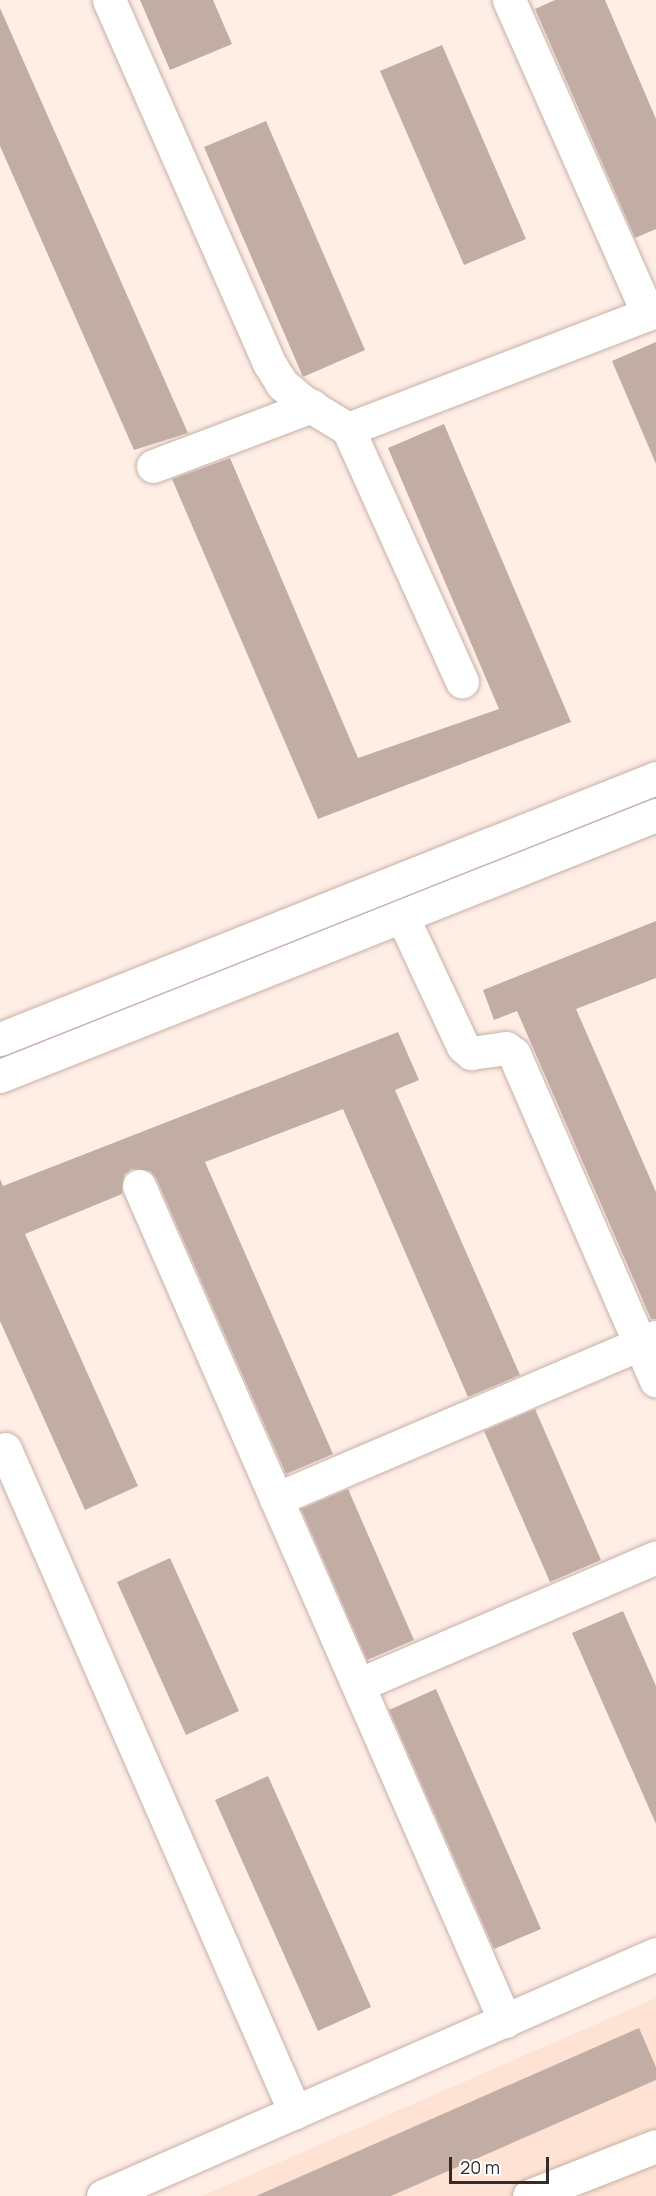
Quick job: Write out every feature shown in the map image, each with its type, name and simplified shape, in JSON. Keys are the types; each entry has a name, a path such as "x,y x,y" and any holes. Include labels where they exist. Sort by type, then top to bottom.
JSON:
{"street":[{"path":"109,0 269,363 282,384 348,429 462,681"},
{"path":"348,429 652,313 509,0"},
{"path":"153,466 312,406"},
{"path":"0,1039 656,778"},
{"path":"0,1076 656,815"},
{"path":"402,916 463,1046 471,1053 506,1048 514,1054 648,1340 656,1380"},
{"path":"139,1186 505,2021"},
{"path":"276,1499 648,1340"},
{"path":"5,1449 295,2112"},
{"path":"358,1685 656,1557"},
{"path":"103,2196 656,1955"},
{"path":"529,2196 656,2146"}],"shaded area":[{"path":"656,1998 656,2196 202,2196"}],"building":[{"path":"140,0 213,0 232,44 170,70"},
{"path":"555,0 605,0 656,119 656,229 635,238 535,9"},
{"path":"0,8 188,433 134,450 0,146"},
{"path":"442,45 526,239 464,265 380,71"},
{"path":"266,121 365,350 303,377 204,147"},
{"path":"656,342 656,464 612,361"},
{"path":"444,424 571,722 318,819 172,479 230,458 358,758 499,709 388,448"},
{"path":"656,921 656,978 576,1009 656,1192 656,1319 651,1319 517,1011 494,1020 483,990"},
{"path":"398,1032 419,1080 395,1090 520,1375 468,1397 343,1109 205,1162 333,1454 286,1474 156,1178 150,1171 132,1169 124,1175 122,1194 25,1234 138,1486 85,1510 0,1321 0,1179 3,1186"},
{"path":"535,1409 601,1560 550,1582 484,1431"},
{"path":"348,1489 414,1640 367,1660 301,1509"},
{"path":"170,1558 239,1711 186,1735 117,1582"},
{"path":"623,1611 656,1686 656,1824 572,1633"},
{"path":"436,1689 541,1929 494,1949 389,1710"},
{"path":"268,1776 371,2007 318,2031 215,1800"},
{"path":"639,2028 656,2067 656,2080 391,2196 256,2196"}]}
